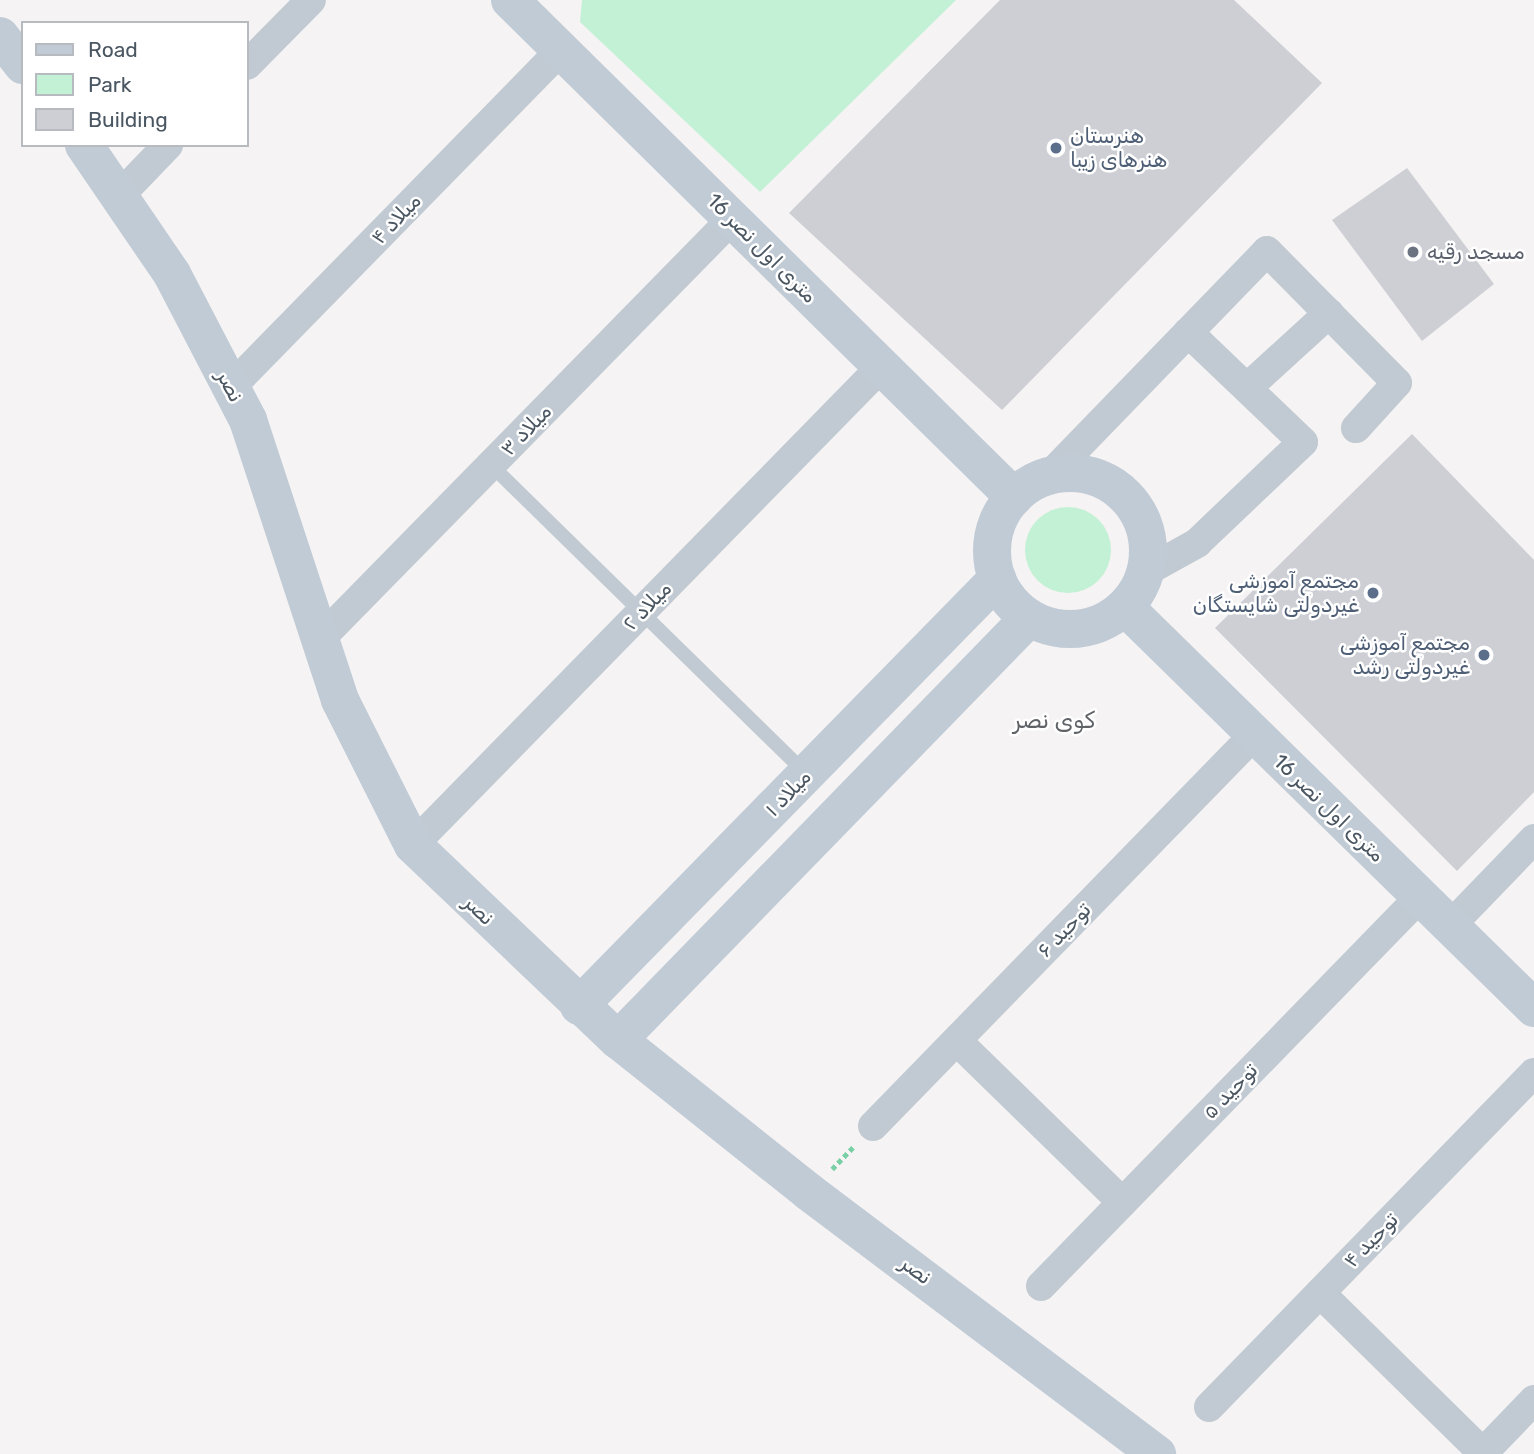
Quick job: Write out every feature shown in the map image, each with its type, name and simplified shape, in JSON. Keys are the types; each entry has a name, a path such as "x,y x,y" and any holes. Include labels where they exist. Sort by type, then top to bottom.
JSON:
{"street":[{"path":"248,64 311,0"},
{"name":"16 متری اول نصر","path":"514,2 1014,497"},
{"path":"0,36 21,62"},
{"name":"میلاد ۴","path":"230,388 561,50"},
{"name":"نصر","path":"85,147 173,274 248,420 340,700 413,845 579,1006 618,1040 810,1192 1157,1454"},
{"path":"119,196 166,147"},
{"name":"میلاد ۳","path":"319,640 732,219"},
{"path":"1049,476 1090,475 1126,496 1146,531 1145,572 1125,607 1089,627 1068,630 1029,618 1015,608 997,579 993,536 1014,497 1049,476 1267,251 1397,383 1356,428"},
{"path":"1247,388 1329,313"},
{"path":"1145,572 1197,543 1303,442 1188,332"},
{"name":"میلاد ۲","path":"413,845 882,366"},
{"name":"میلاد ۱","path":"579,1006 997,579"},
{"name":"16 متری اول نصر","path":"1125,607 1534,1009"},
{"path":"618,1040 1029,618"},
{"name":"توحید ۶","path":"873,1126 1254,735"},
{"path":"1450,926 1534,839"},
{"name":"توحید ۵","path":"1041,1286 1420,897"},
{"path":"957,1041 1122,1202"},
{"name":"توحید ۴","path":"1209,1407 1534,1073"},
{"path":"1320,1293 1483,1454 1534,1401"}],"lane":[{"path":"491,465 806,774"}],"path":[{"path":"810,1192 873,1126"}],"green space":[{"path":"582,0 956,0 760,192 580,22"},
{"path":"1068,507 1085,510 1099,519 1108,533 1111,550 1108,567 1099,581 1085,590 1068,593 1051,590 1037,581 1028,567 1025,550 1028,533 1037,519 1051,510"}],"building":[{"name":"هنرستان هنرهای زیبا","path":"1000,0 1234,0 1322,83 1002,410 789,213"},
{"name":"مسجد رقیه","path":"1407,168 1494,284 1422,341 1332,220"},
{"path":"1412,434 1534,560 1534,792 1457,871 1215,628"}],"place":[{"name":"هنرستان هنرهای زیبا","path":"1056,148"},
{"name":"مسجد رقیه","path":"1413,252"},
{"name":"مجتمع آموزشی غیردولتی شایستگان","path":"1373,593"},
{"name":"مجتمع آموزشی غیردولتی رشد","path":"1484,655"}],"district":[{"name":"کوی نصر","path":"1054,720"}]}
